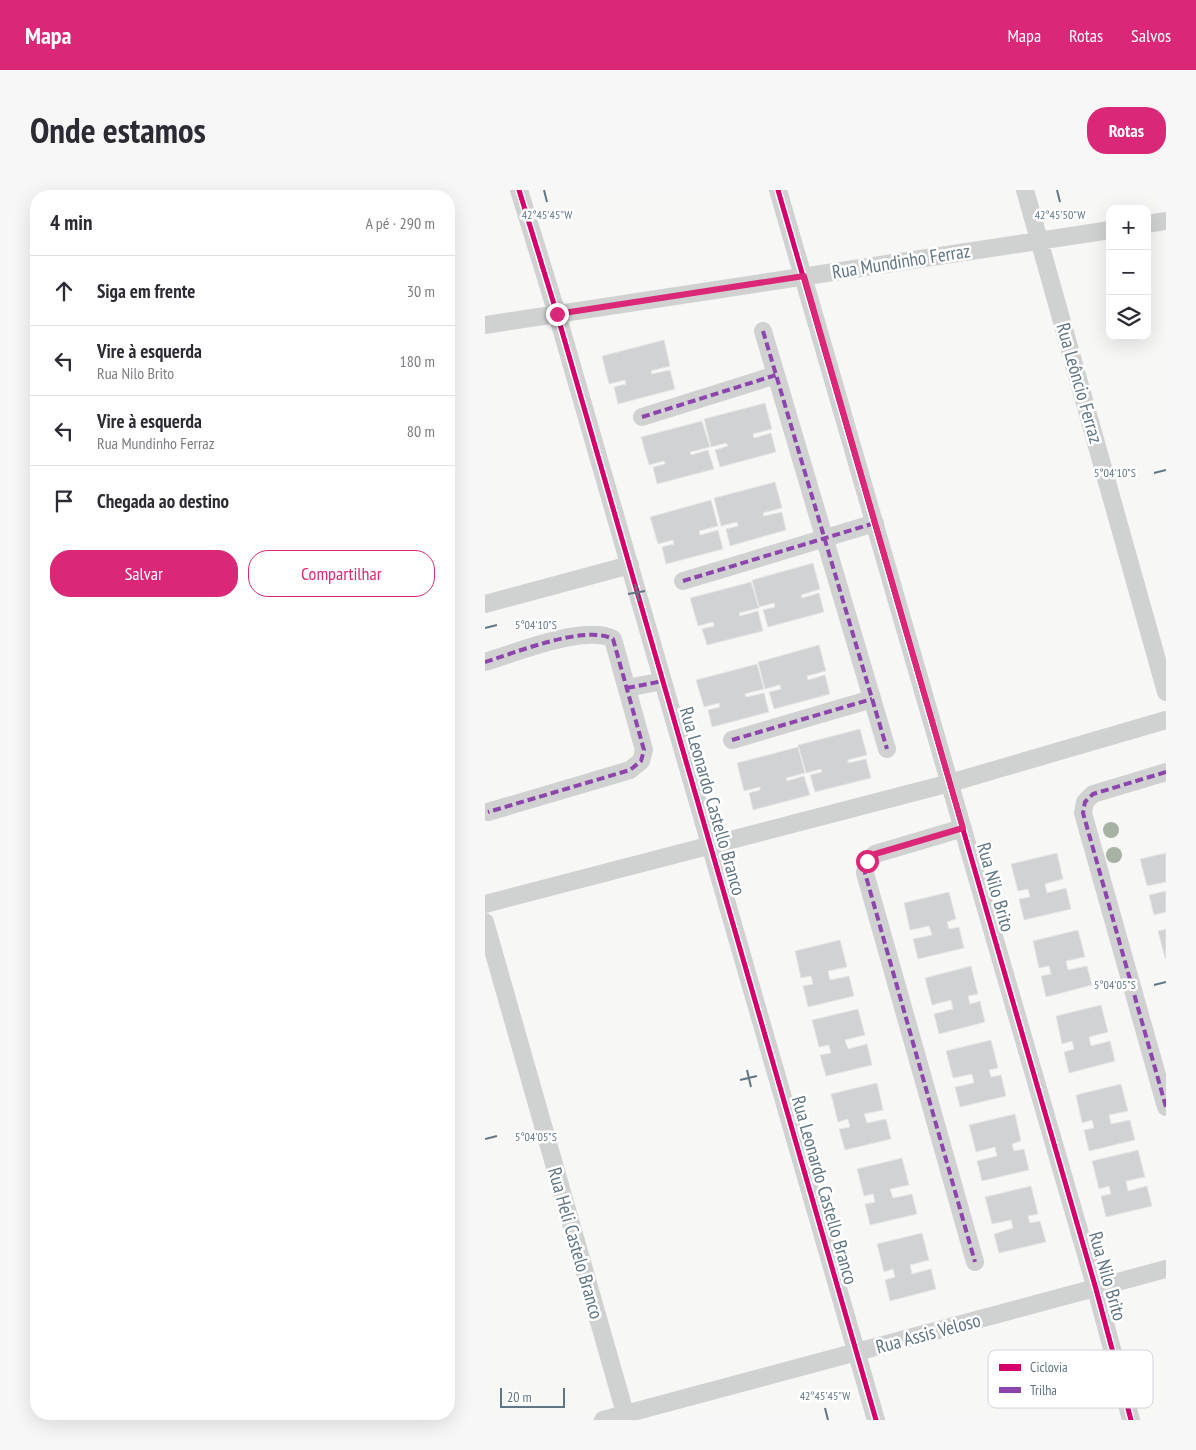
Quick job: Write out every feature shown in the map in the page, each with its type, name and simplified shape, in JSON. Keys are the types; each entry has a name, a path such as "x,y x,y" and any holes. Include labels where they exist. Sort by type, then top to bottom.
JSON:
{"street":[{"name":"Rua Leonardo Castello Branco","path":"519,190 630,565 876,1420"},
{"name":"Rua Nilo Brito","path":"778,190 1112,1350"},
{"name":"Rua Leôncio Ferraz","path":"1025,190 1166,692"},
{"path":"1151,223 1166,221"},
{"name":"Rua Mundinho Ferraz","path":"485,325 1106,231"},
{"path":"763,331 887,749"},
{"path":"642,417 776,375"},
{"path":"683,581 875,523"},
{"path":"485,604 630,565"},
{"path":"485,662 571,637 604,634 613,639 644,750 641,761 630,770 488,812"},
{"path":"627,688 663,681"},
{"path":"732,740 872,699"},
{"path":"485,904 950,783 1166,720"},
{"path":"1166,772 1093,794 1085,802 1083,813 1166,1107"},
{"path":"963,828 875,854 867,861 865,873 975,1262"},
{"name":"Rua Heli Castelo Branco","path":"485,922 626,1417"},
{"name":"Rua Assis Veloso","path":"603,1420 626,1417 855,1352 1166,1269"}],"building":[{"path":"664,340 670,366 651,371 652,374 670,370 675,389 618,404 614,387 626,384 625,380 609,384 602,356"},
{"path":"765,403 772,429 753,434 754,438 771,433 776,452 720,467 715,450 728,446 726,443 711,447 704,419"},
{"path":"702,421 710,447 690,452 691,455 708,450 714,469 657,484 653,467 665,464 664,461 649,465 641,437"},
{"path":"775,482 782,508 763,513 764,516 782,512 786,530 730,546 726,529 738,526 737,522 721,526 714,498"},
{"path":"711,500 718,526 699,531 700,535 718,530 723,549 666,564 662,547 674,544 673,540 658,544 650,517"},
{"path":"813,563 820,589 801,595 802,598 819,593 824,612 768,627 763,610 775,607 774,603 759,607 752,580"},
{"path":"751,582 759,608 739,613 740,616 758,611 763,631 707,645 702,629 714,626 713,622 698,626 690,598"},
{"path":"819,645 826,671 807,676 808,680 825,675 830,694 774,709 769,692 781,689 780,685 765,689 758,662"},
{"path":"757,664 764,689 745,694 746,697 764,693 769,712 712,727 708,710 720,707 719,703 704,707 696,680"},
{"path":"860,729 867,755 848,760 848,763 866,759 871,778 815,792 810,775 822,772 821,769 806,773 798,745"},
{"path":"798,747 805,773 786,778 787,781 804,776 810,795 753,810 749,793 760,790 760,787 744,791 737,763"},
{"path":"1057,853 1063,879 1045,884 1047,893 1066,888 1071,909 1024,920 1019,899 1030,897 1028,889 1018,891 1011,864"},
{"path":"1166,853 1166,882 1147,886 1140,859"},
{"path":"1166,891 1166,912 1154,915 1149,895"},
{"path":"949,892 956,919 947,922 949,929 959,927 964,948 918,959 913,939 932,935 929,926 910,930 904,903"},
{"path":"1166,929 1166,958 1165,958 1158,931"},
{"path":"1078,930 1085,957 1066,961 1068,970 1087,966 1092,985 1046,997 1041,976 1051,974 1049,966 1039,968 1033,941"},
{"path":"840,940 847,967 828,971 830,980 849,976 854,996 808,1007 803,986 813,984 811,976 801,978 795,951"},
{"path":"971,966 978,994 968,996 970,1004 980,1001 985,1022 939,1034 934,1014 953,1009 951,1000 932,1005 925,978"},
{"path":"1101,1005 1108,1032 1089,1037 1091,1046 1110,1041 1115,1061 1069,1073 1064,1052 1074,1049 1072,1041 1062,1044 1056,1016"},
{"path":"858,1009 865,1035 845,1040 848,1049 867,1044 872,1065 826,1076 820,1055 831,1053 829,1045 819,1047 812,1020"},
{"path":"991,1040 998,1068 989,1070 991,1077 1001,1075 1006,1096 960,1107 955,1087 974,1083 972,1074 953,1078 946,1051"},
{"path":"877,1083 883,1110 864,1114 867,1123 886,1119 891,1139 845,1150 839,1129 850,1127 848,1119 838,1122 831,1094"},
{"path":"1121,1084 1128,1111 1109,1115 1111,1124 1130,1120 1135,1140 1089,1151 1084,1130 1094,1128 1092,1120 1082,1123 1076,1095"},
{"path":"1015,1114 1021,1141 1012,1144 1014,1151 1024,1149 1029,1170 982,1181 977,1161 997,1156 995,1147 976,1152 969,1125"},
{"path":"1138,1150 1145,1177 1126,1181 1128,1191 1147,1186 1152,1206 1106,1217 1101,1196 1111,1194 1109,1186 1099,1189 1092,1161"},
{"path":"902,1158 909,1185 890,1189 893,1198 912,1194 917,1214 870,1225 865,1204 875,1202 873,1194 864,1196 857,1169"},
{"path":"1031,1186 1038,1214 1028,1216 1030,1223 1040,1221 1046,1242 999,1253 994,1234 1013,1228 1011,1220 992,1224 985,1197"},
{"path":"922,1233 929,1260 910,1265 912,1274 931,1269 936,1289 890,1301 885,1280 895,1277 893,1269 884,1272 877,1244"}],"marked path":[{"path":"763,331 887,749"},
{"path":"642,417 776,375"},
{"path":"683,581 875,523"},
{"path":"485,662 568,637 601,635 613,639 644,750 641,761 630,770 488,812"},
{"path":"627,688 663,681"},
{"path":"732,740 872,699"},
{"path":"1166,772 1093,794 1085,802 1083,813 1166,1107"},
{"path":"963,828 875,854 867,861 865,873 975,1262"}],"cycle path":[{"path":"519,190 557,314 876,1420"},
{"path":"778,190 1112,1350"},
{"path":"1128,1408 1131,1420"}],"route":[{"path":"557,314 804,276 963,828 875,854 867,861"}]}
